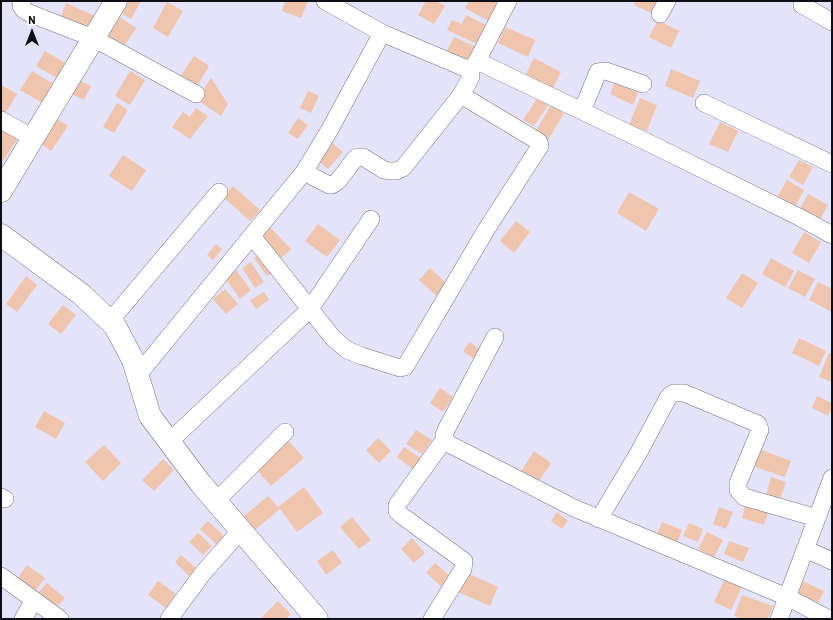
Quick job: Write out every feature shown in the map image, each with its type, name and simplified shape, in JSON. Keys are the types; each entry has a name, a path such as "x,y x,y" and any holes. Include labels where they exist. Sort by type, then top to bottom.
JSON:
{"street":[{"path":"22,1 21,6 29,14 93,38 196,94"},
{"path":"1,191 116,1"},
{"path":"325,1 382,33 465,68 474,65 582,111 786,210 832,235"},
{"path":"304,172 332,185 338,181 357,158 363,158 384,170 396,171 404,168 461,96 472,77 474,65 508,1"},
{"path":"802,5 832,22"},
{"path":"138,376 304,172 333,124 382,33"},
{"path":"582,111 598,72 606,71 643,84"},
{"path":"252,236 332,338 347,350 362,356 400,368 405,367 486,230 540,146 539,142 536,140 461,96"},
{"path":"704,103 832,164"},
{"path":"1,120 33,138"},
{"path":"110,321 219,192"},
{"path":"169,442 310,309 371,220"},
{"path":"1,235 81,294 115,326 133,360 150,416 201,484 317,619"},
{"path":"495,337 446,430 444,435 449,444 598,519 787,596 829,619"},
{"path":"598,519 639,452 669,396 674,393 684,393 758,424 760,430 738,483 738,490 744,497 823,512"},
{"path":"216,501 286,432"},
{"path":"432,619 463,569 464,561 400,514 397,511 397,505 445,439"},
{"path":"779,619 805,550 823,512 832,478"},
{"path":"169,619 203,573 241,530"},
{"path":"805,550 832,561"},
{"path":"1,576 60,619"},
{"path":"23,619 34,600"}],"building":[{"path":"122,1 141,1 131,19 117,10"},
{"path":"285,1 308,1 301,18 282,11"},
{"path":"426,1 436,1 445,6 434,24 418,15"},
{"path":"469,1 502,1 491,22 465,8"},
{"path":"636,1 658,1 651,13 634,5"},
{"path":"167,2 183,11 168,37 153,28"},
{"path":"66,3 95,16 89,31 60,19"},
{"path":"115,14 136,28 122,50 101,37"},
{"path":"466,15 486,25 477,44 447,30 452,20 462,24"},
{"path":"658,20 679,31 671,48 649,37"},
{"path":"505,27 535,40 528,57 498,43"},
{"path":"454,37 476,47 468,65 445,54"},
{"path":"45,51 69,65 60,80 36,66"},
{"path":"194,56 209,66 197,86 181,75"},
{"path":"534,58 561,72 552,90 525,76"},
{"path":"671,69 700,81 693,98 665,86"},
{"path":"32,71 55,85 44,104 20,90"},
{"path":"130,71 145,80 130,105 115,96"},
{"path":"72,77 91,86 84,100 65,91"},
{"path":"211,78 228,104 221,116 196,99"},
{"path":"615,82 638,93 633,105 610,94"},
{"path":"1,85 17,94 3,117 1,116"},
{"path":"308,91 319,96 311,113 300,108"},
{"path":"538,97 549,104 534,126 523,120"},
{"path":"640,98 657,105 647,131 629,125"},
{"path":"117,103 128,110 114,133 103,127"},
{"path":"551,105 564,113 547,142 534,134"},
{"path":"196,108 208,116 190,139 172,127 183,112 190,117"},
{"path":"53,116 68,126 51,151 36,140"},
{"path":"298,118 308,125 298,139 288,133"},
{"path":"720,122 738,131 728,152 709,144"},
{"path":"4,129 18,138 3,161 1,160 1,132"},
{"path":"329,140 343,152 328,169 314,157"},
{"path":"123,155 146,170 132,191 109,176"},
{"path":"799,160 813,167 803,185 789,177"},
{"path":"787,180 804,190 793,211 775,201"},
{"path":"233,186 260,210 250,221 223,197"},
{"path":"629,192 659,209 646,231 617,213"},
{"path":"808,194 828,205 817,225 797,214"},
{"path":"516,221 530,232 514,253 500,241"},
{"path":"318,224 340,240 327,257 305,241"},
{"path":"268,225 291,249 277,262 254,238"},
{"path":"804,232 821,242 809,263 792,253"},
{"path":"216,244 222,249 213,260 207,255"},
{"path":"261,253 274,272 267,276 254,258"},
{"path":"771,258 794,271 785,287 762,274"},
{"path":"251,262 264,282 255,288 242,268"},
{"path":"430,268 447,284 437,296 419,280"},
{"path":"236,270 251,290 240,299 225,278"},
{"path":"798,270 815,279 805,297 788,288"},
{"path":"742,273 758,283 742,308 726,298"},
{"path":"26,276 37,285 17,312 6,304"},
{"path":"818,282 832,289 832,312 809,300"},
{"path":"225,289 238,304 226,314 213,299"},
{"path":"264,292 269,300 256,309 250,300"},
{"path":"63,305 76,315 61,334 48,324"},
{"path":"799,338 826,351 819,366 792,353"},
{"path":"470,342 483,352 477,361 463,351"},
{"path":"829,353 832,354 832,382 819,377"},
{"path":"440,388 453,397 443,412 430,403"},
{"path":"817,396 832,403 828,416 812,408"},
{"path":"44,411 65,423 56,439 35,427"},
{"path":"416,430 432,440 422,454 406,444"},
{"path":"378,438 391,451 379,463 366,450"},
{"path":"287,439 304,458 271,486 255,468"},
{"path":"104,445 121,463 103,481 85,462"},
{"path":"404,447 422,459 414,470 397,457"},
{"path":"756,448 791,461 785,477 750,465"},
{"path":"534,451 551,463 535,487 518,476"},
{"path":"163,459 174,470 154,491 142,480"},
{"path":"771,477 786,482 780,499 766,495"},
{"path":"304,487 323,513 297,532 280,509 255,530 244,516 268,496 278,507"},
{"path":"746,502 769,509 764,525 742,518"},
{"path":"719,507 733,512 726,529 713,524"},
{"path":"557,512 568,521 562,529 551,521"},
{"path":"352,517 371,540 359,549 340,527"},
{"path":"208,521 224,536 216,544 200,529"},
{"path":"662,522 682,530 676,546 656,537"},
{"path":"689,523 703,529 698,542 683,536"},
{"path":"707,532 723,540 714,557 698,549"},
{"path":"198,533 212,546 203,555 189,542"},
{"path":"412,538 425,553 414,563 401,549"},
{"path":"729,541 749,548 743,562 724,554"},
{"path":"333,550 342,563 326,575 317,561"},
{"path":"181,555 196,568 189,576 175,562"},
{"path":"435,563 451,577 442,587 426,573"},
{"path":"27,565 45,578 32,595 15,582"},
{"path":"467,573 498,587 490,606 458,592"},
{"path":"725,579 742,586 731,610 714,602"},
{"path":"158,581 176,594 166,608 148,595"},
{"path":"803,581 824,591 816,607 796,597"},
{"path":"47,583 65,598 57,607 39,592"},
{"path":"742,595 773,606 768,619 743,619 734,616"},
{"path":"278,601 291,614 286,619 260,619"}]}
